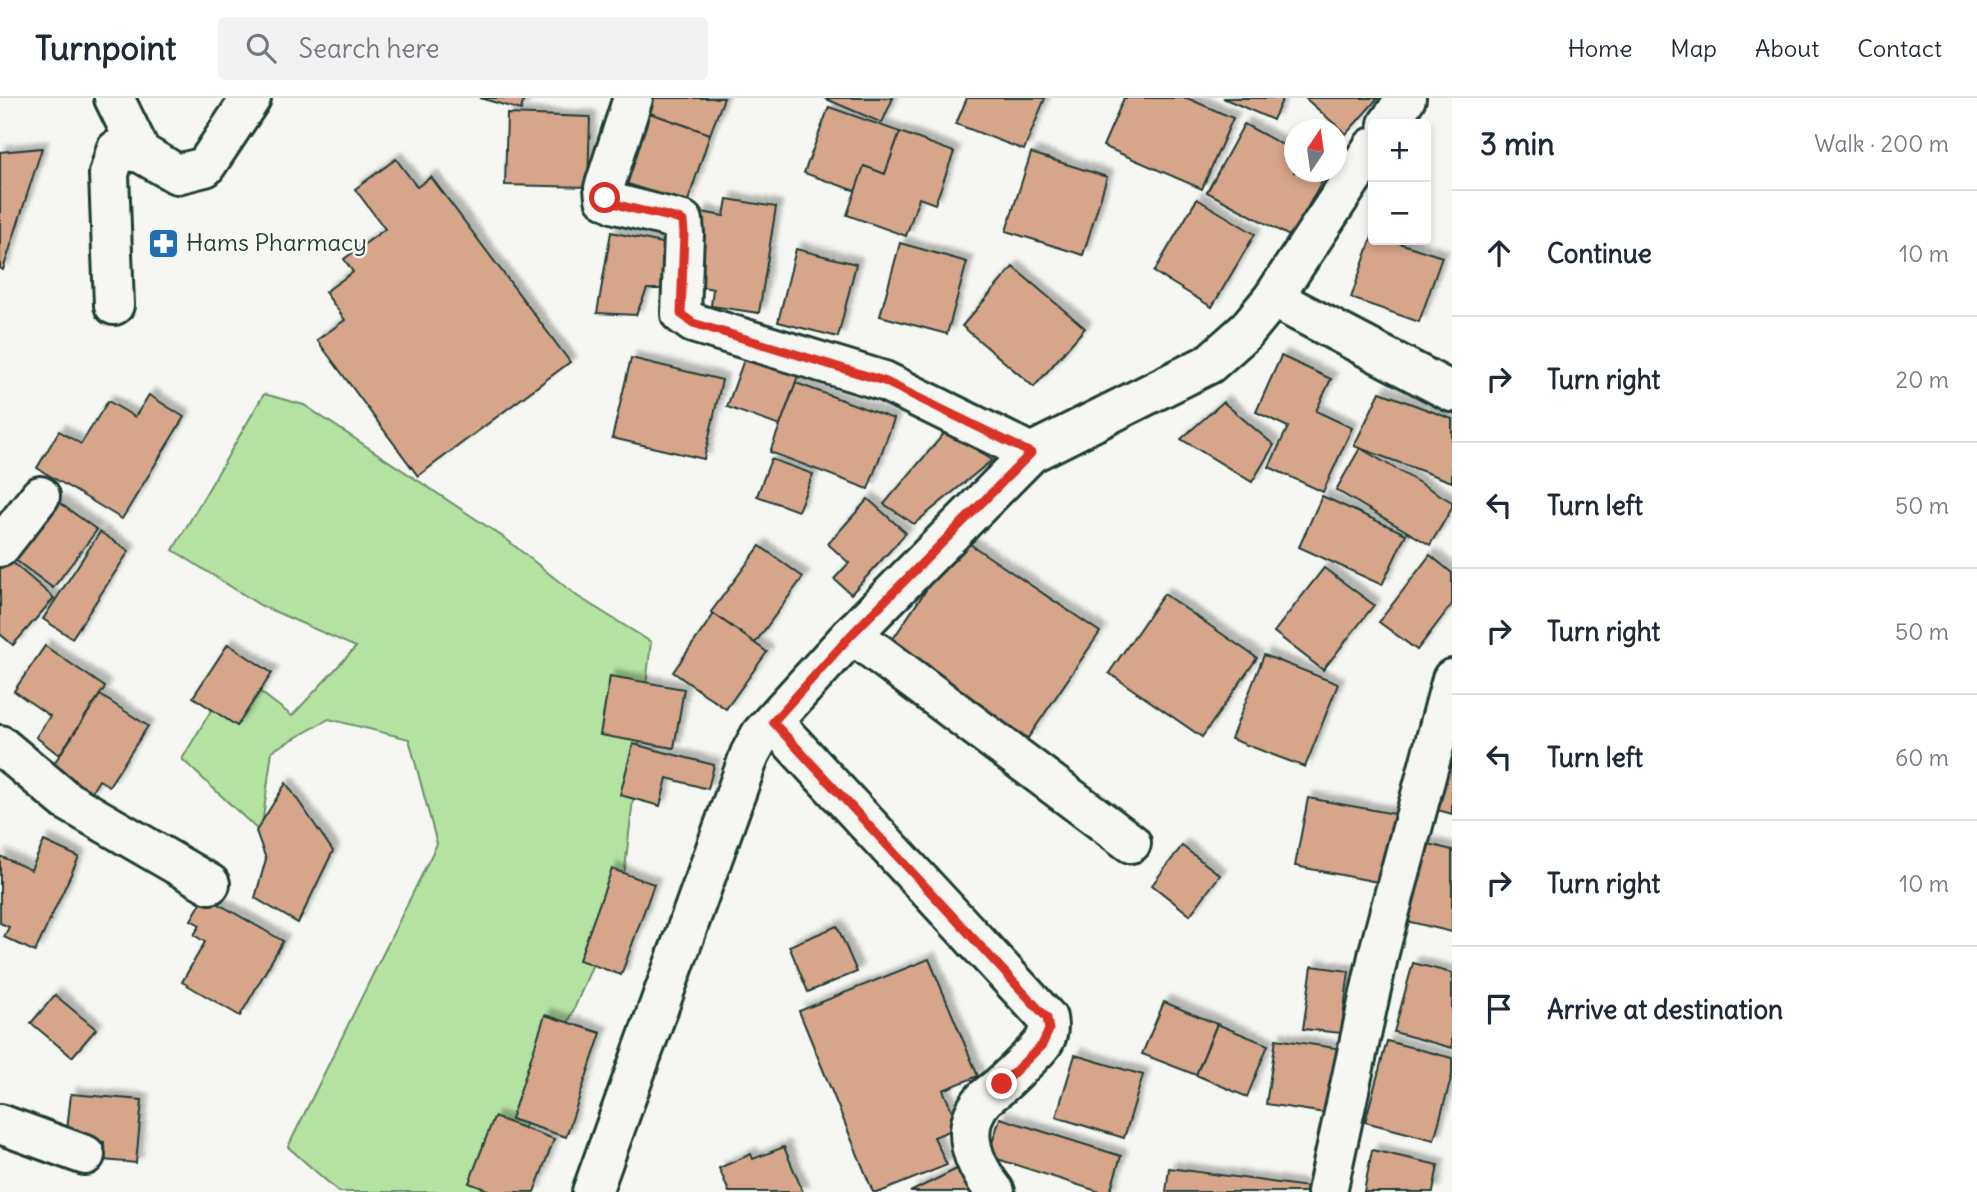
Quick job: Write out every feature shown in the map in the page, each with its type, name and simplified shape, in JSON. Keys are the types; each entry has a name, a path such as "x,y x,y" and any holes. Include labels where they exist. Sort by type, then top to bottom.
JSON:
{"street":[{"path":"114,98 141,153"},
{"path":"114,305 109,174 116,150 141,153 177,174 205,167 251,98"},
{"path":"633,98 604,188 605,198 616,204 683,221 681,314 693,323 884,381 1031,453"},
{"path":"1391,119 1406,98"},
{"path":"592,1192 750,754 761,734 852,634 1031,453 1209,364 1244,332 1273,298 1368,155"},
{"path":"1273,298 1452,392"},
{"path":"0,547 40,496"},
{"path":"852,634 1131,843"},
{"path":"1327,1192 1379,952 1452,679"},
{"path":"773,722 1047,1018 1049,1030 1042,1045 984,1099 975,1113 970,1132 973,1156 995,1192"},
{"path":"0,745 67,801 210,884"},
{"path":"0,1124 85,1155"}],"green space":[{"path":"264,394 304,405 506,539 577,596 651,642 622,895 497,1192 339,1192 288,1147 437,844 409,739 329,719 272,751 261,833 182,759 234,672 292,716 356,647 260,605 173,550"}],"building":[{"path":"480,98 524,98 521,110"},
{"path":"642,98 724,98 710,134 638,109"},
{"path":"824,98 893,98 882,123"},
{"path":"967,98 1045,98 1024,150 956,124"},
{"path":"1124,98 1187,98 1233,118 1202,189 1103,146"},
{"path":"1223,98 1283,98 1273,120"},
{"path":"1305,98 1378,98 1347,133 1347,119 1329,119"},
{"path":"829,107 900,132 885,174 864,166 856,191 804,173"},
{"path":"638,109 710,134 687,204 613,179"},
{"path":"507,114 590,117 588,187 505,185"},
{"path":"1244,124 1284,146 1284,182 1321,182 1291,237 1207,192"},
{"path":"900,132 954,152 935,204 919,198 906,236 847,215 864,166 885,174"},
{"path":"42,148 3,270 0,268 0,152"},
{"path":"1031,153 1107,177 1083,255 1006,231"},
{"path":"396,159 417,187 431,177 570,362 418,476 317,340 345,320 325,292 353,272 344,259 385,229 355,189"},
{"path":"727,199 776,207 759,313 711,306 713,289 688,284 701,212 724,216"},
{"path":"1197,199 1255,234 1212,307 1154,272"},
{"path":"611,232 671,245 666,289 647,289 636,315 597,313"},
{"path":"900,243 967,262 947,334 880,316"},
{"path":"1369,245 1405,245 1442,257 1419,322 1351,298"},
{"path":"796,249 856,264 838,337 778,322"},
{"path":"1013,267 1085,328 1034,387 962,326"},
{"path":"746,354 799,373 780,426 727,407"},
{"path":"1281,356 1331,379 1316,411 1352,428 1323,492 1269,467 1288,427 1256,412"},
{"path":"631,358 722,380 704,459 612,438"},
{"path":"796,383 894,419 868,489 770,452"},
{"path":"1380,392 1452,419 1452,482 1354,446"},
{"path":"149,395 184,417 122,519 37,468 59,431 81,444 108,401 135,417"},
{"path":"1223,402 1274,445 1252,482 1181,439"},
{"path":"947,430 992,460 914,524 884,504"},
{"path":"1360,448 1452,502 1452,508 1430,545 1336,490"},
{"path":"771,459 813,474 798,511 757,496"},
{"path":"1322,496 1406,534 1382,585 1299,547"},
{"path":"868,499 906,533 851,594 834,579 849,563 828,544"},
{"path":"57,501 97,530 53,588 14,559"},
{"path":"100,532 129,551 72,638 43,619"},
{"path":"961,538 1100,632 1028,738 889,645"},
{"path":"760,546 803,577 755,643 711,612"},
{"path":"4,555 54,598 13,645 0,634 0,559"},
{"path":"1430,555 1452,573 1452,604 1417,650 1379,622"},
{"path":"1324,568 1374,605 1323,670 1274,632"},
{"path":"1164,594 1257,658 1202,737 1109,673"},
{"path":"714,614 767,652 726,709 673,672"},
{"path":"228,644 272,673 237,726 193,697"},
{"path":"45,646 105,687 59,755 36,737 50,716 14,691"},
{"path":"1264,655 1338,684 1305,767 1231,739"},
{"path":"610,676 684,689 674,748 600,735"},
{"path":"100,695 148,726 109,786 99,780 89,796 49,771"},
{"path":"1452,738 1452,814 1434,809"},
{"path":"633,744 714,765 708,789 667,778 660,806 620,795"},
{"path":"286,783 333,851 298,923 255,898 266,859 256,831"},
{"path":"1308,798 1406,816 1393,885 1295,866"},
{"path":"44,841 79,857 35,952 4,937 9,927 0,923 0,856 31,870"},
{"path":"1417,841 1452,850 1452,932 1398,919"},
{"path":"1182,846 1220,875 1190,915 1152,885"},
{"path":"612,869 654,884 621,975 579,960"},
{"path":"205,896 283,941 240,1016 182,982 205,942 194,935 200,925 191,920"},
{"path":"837,926 857,972 808,992 789,946"},
{"path":"929,959 978,1076 943,1090 959,1127 934,1137 947,1165 880,1192 873,1192 799,1011"},
{"path":"1413,963 1452,973 1452,1048 1394,1032"},
{"path":"1312,966 1349,971 1341,1033 1303,1029"},
{"path":"55,995 96,1029 72,1057 31,1023"},
{"path":"1164,1002 1217,1024 1196,1075 1142,1054"},
{"path":"545,1015 601,1033 566,1137 511,1119"},
{"path":"1217,1024 1268,1045 1247,1097 1196,1075"},
{"path":"1276,1039 1342,1049 1332,1114 1266,1104"},
{"path":"1387,1041 1452,1058 1452,1075 1434,1140 1365,1122"},
{"path":"1075,1055 1143,1075 1124,1138 1056,1117"},
{"path":"71,1094 142,1100 136,1163 103,1160 104,1142 66,1139"},
{"path":"494,1117 554,1139 534,1192 493,1192 469,1183"},
{"path":"1000,1118 1121,1156 1110,1192 1100,1192 988,1156"},
{"path":"784,1147 803,1192 729,1192 719,1168 751,1154 753,1159"},
{"path":"1372,1150 1438,1165 1433,1192 1364,1192"},
{"path":"963,1166 972,1192 910,1192"},
{"path":"1169,1168 1308,1187 1307,1192 1166,1192"}],"place":[{"name":"Hams Pharmacy","path":"163,243"}],"route":[{"path":"605,198 616,204 683,221 681,314 693,323 884,381 1031,453 852,634 773,722 1047,1018 1049,1030 1042,1045 1002,1084"}]}
